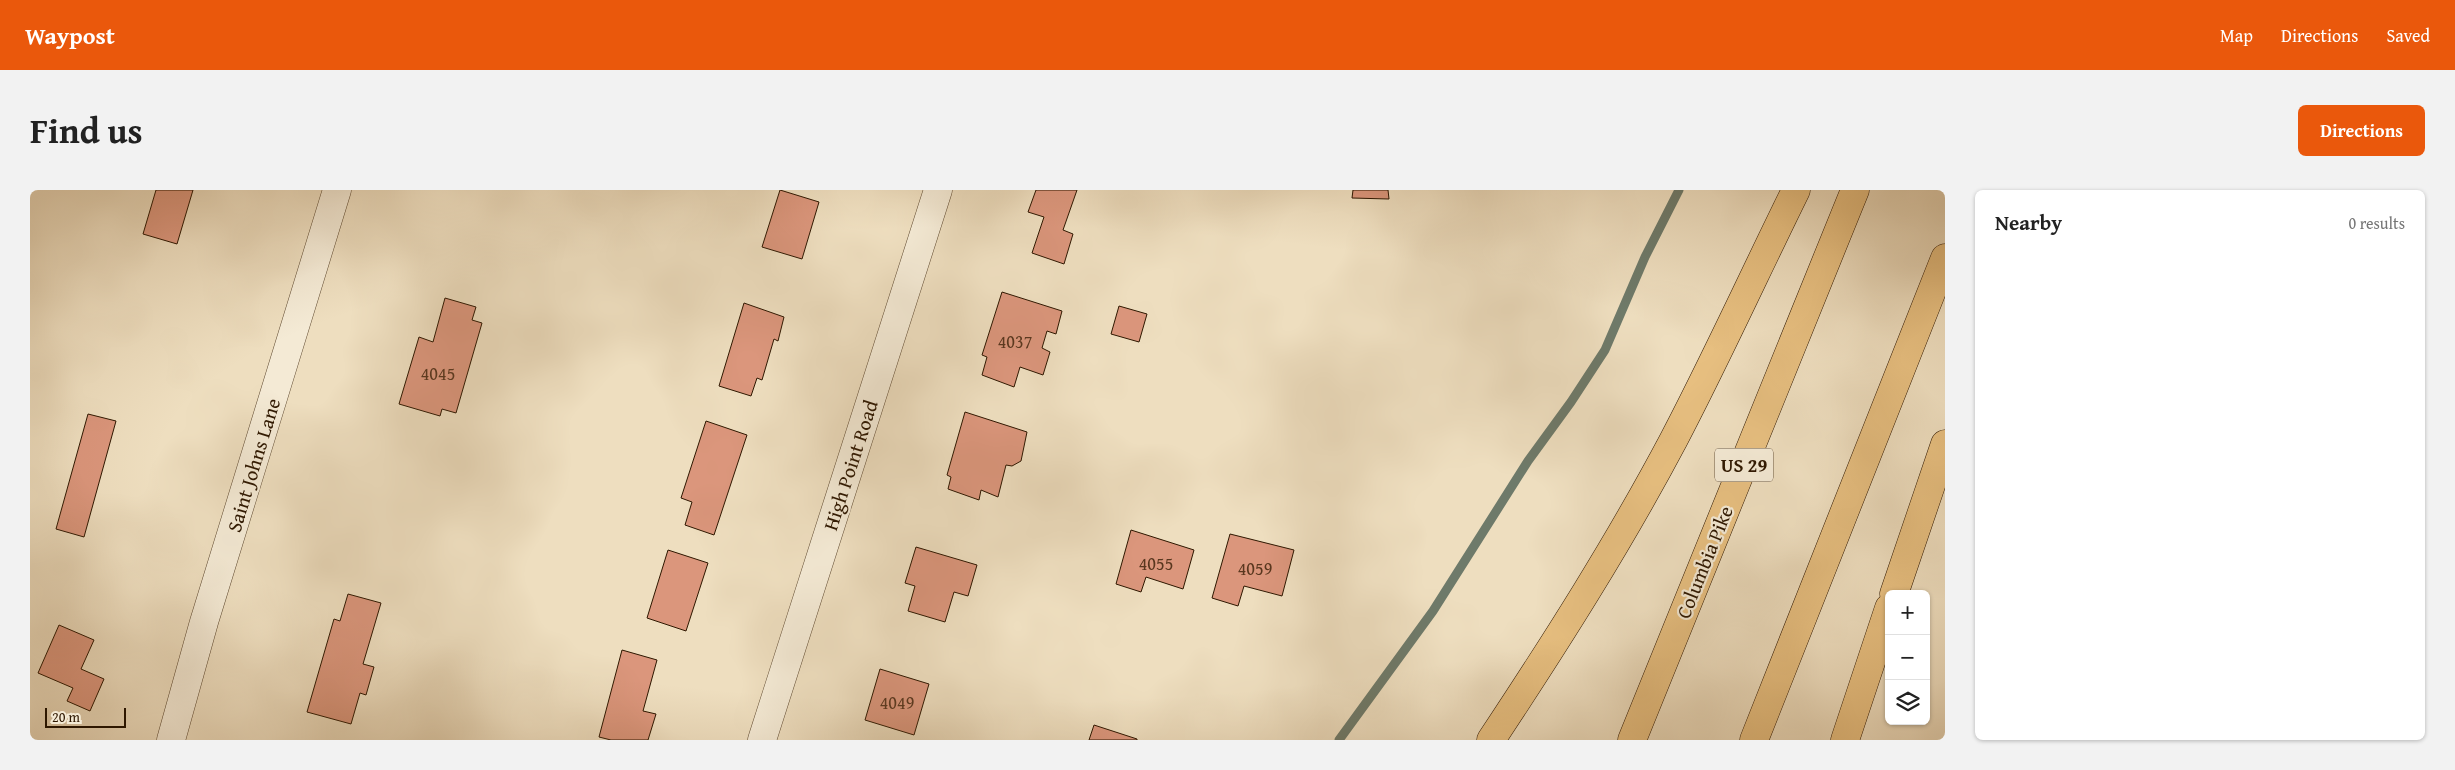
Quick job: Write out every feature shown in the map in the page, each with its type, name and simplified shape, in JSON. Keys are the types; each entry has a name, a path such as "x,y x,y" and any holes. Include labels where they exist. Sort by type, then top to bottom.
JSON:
{"highway":[{"path":"1491,740 1558,638 1611,552 1659,465 1796,190"},
{"name":"Columbia Pike","path":"1632,740 1855,190"},
{"path":"1754,740 1945,258"},
{"path":"1895,590 1945,444"},
{"path":"1845,740 1885,620"}],"street":[{"name":"Saint Johns Lane","path":"171,740 204,622 337,190"},
{"name":"High Point Road","path":"762,740 938,190"}],"building":[{"path":"156,190 193,190 177,244 143,234"},
{"path":"780,190 819,202 802,259 762,247"},
{"path":"1036,190 1077,190 1063,230 1073,234 1064,264 1032,253 1044,217 1028,212"},
{"path":"1353,190 1388,190 1389,199 1352,198"},
{"path":"1002,292 1062,311 1056,334 1047,331 1042,348 1050,352 1043,375 1020,367 1014,387 982,375 987,357 982,355"},
{"path":"445,298 476,307 472,320 482,323 456,413 442,409 440,416 399,404 419,337 433,342"},
{"path":"744,303 784,317 778,341 774,339 762,380 757,378 751,396 719,386"},
{"path":"1119,306 1147,314 1139,342 1111,334"},
{"path":"965,412 1027,432 1021,461 1012,466 1006,465 998,497 981,490 979,500 948,489 951,477 947,475"},
{"path":"88,414 116,421 84,537 56,529"},
{"path":"706,421 747,435 714,535 685,525 692,502 681,498"},
{"path":"1131,530 1194,550 1183,589 1146,577 1141,592 1116,584"},
{"path":"1230,534 1294,550 1282,596 1244,586 1238,606 1212,598"},
{"path":"916,547 977,565 968,596 954,592 945,622 908,611 915,586 905,583"},
{"path":"668,550 708,563 686,631 647,618"},
{"path":"348,594 381,603 363,664 374,667 366,695 360,693 351,724 307,712 334,619 340,621"},
{"path":"59,625 94,640 81,669 104,679 90,711 67,701 73,688 38,673"},
{"path":"622,650 657,660 643,711 656,714 648,740 611,740 599,737"},
{"path":"880,669 929,684 914,735 865,720"},
{"path":"1094,725 1137,739 1137,740 1089,740"}],"waterway":[{"path":"1339,740 1433,611 1528,461 1571,402 1605,350 1645,257 1679,190"}]}
